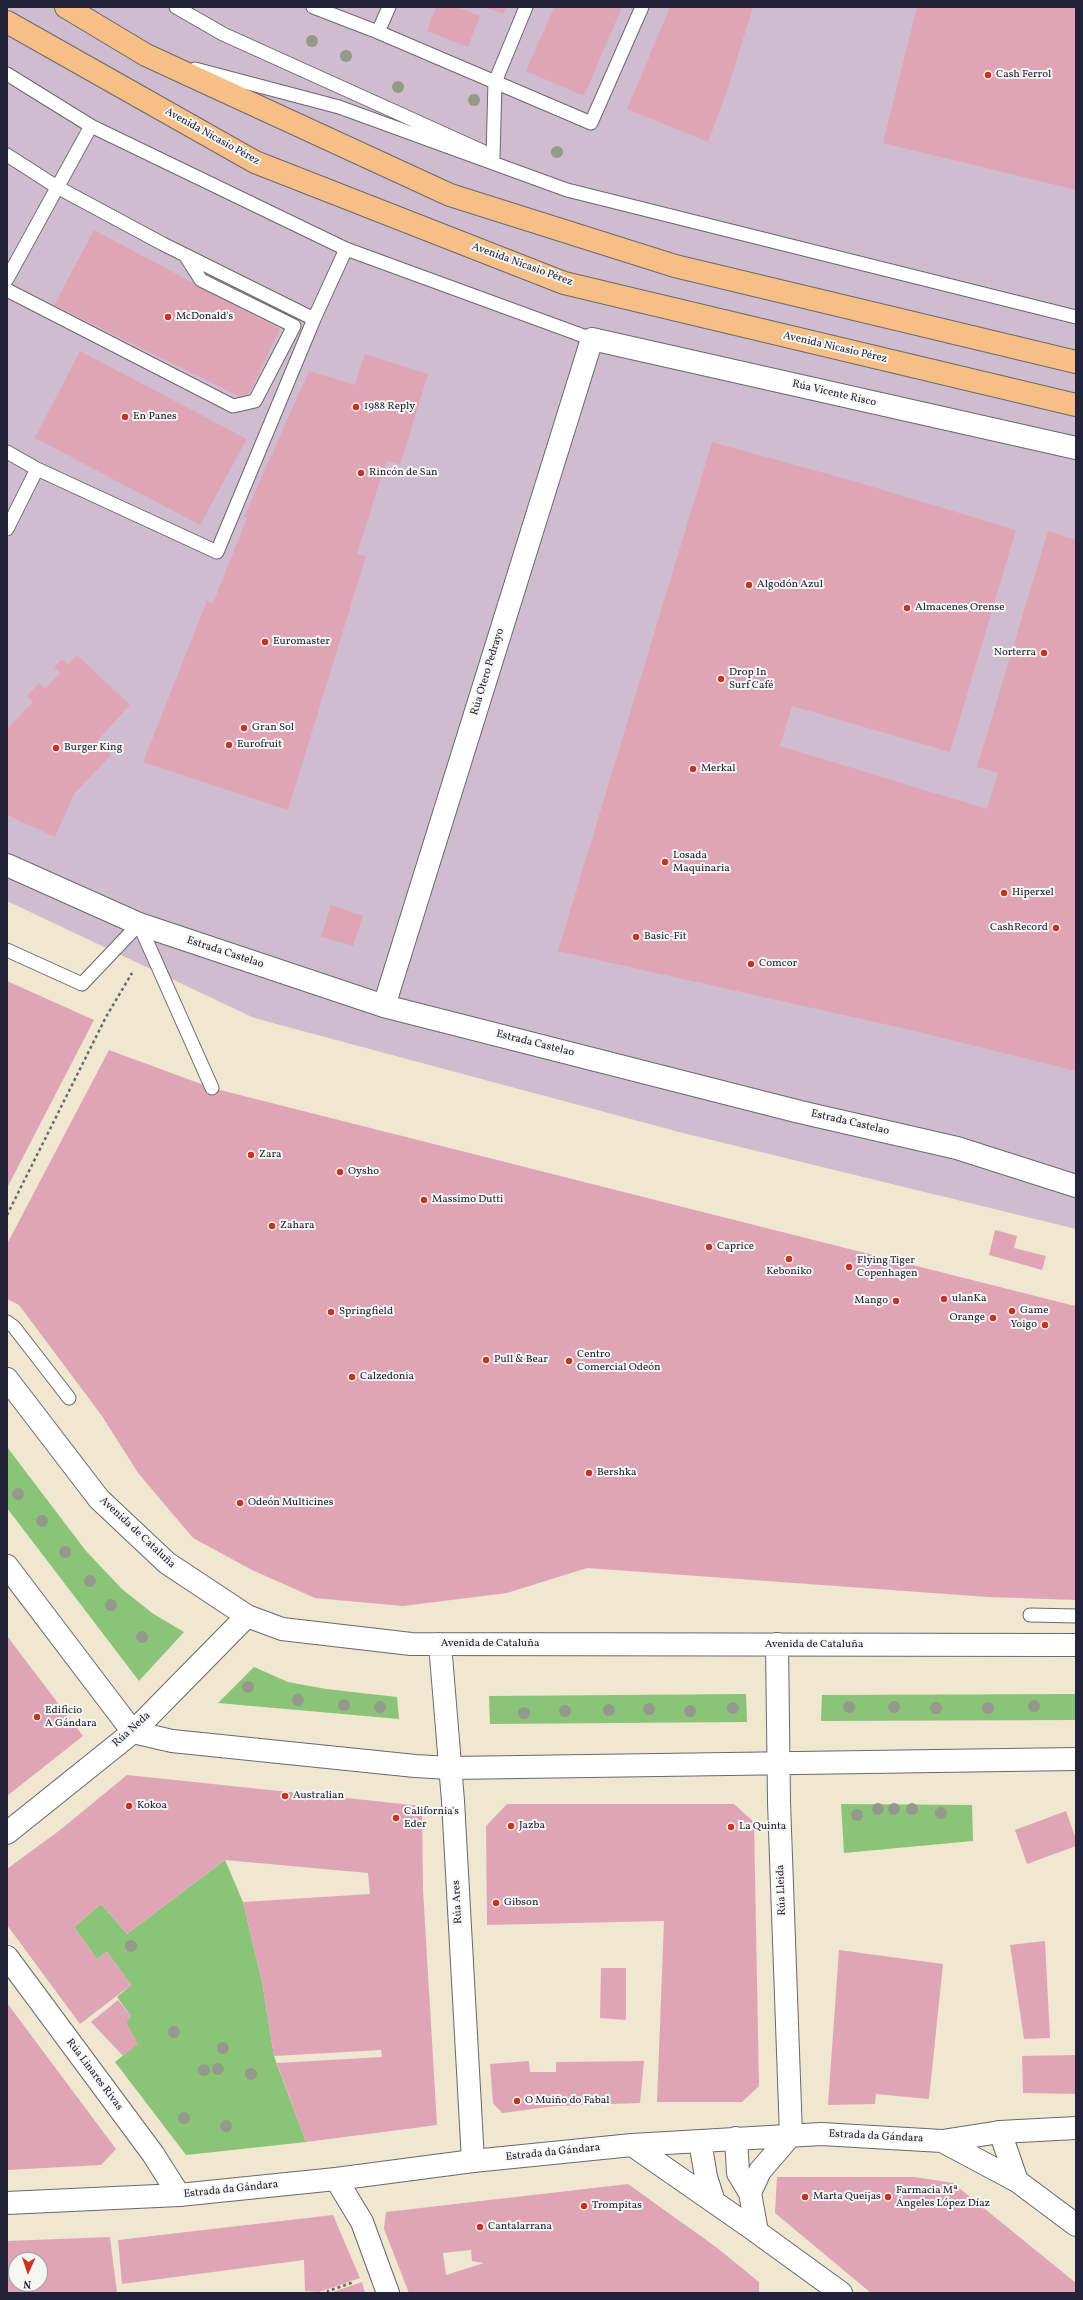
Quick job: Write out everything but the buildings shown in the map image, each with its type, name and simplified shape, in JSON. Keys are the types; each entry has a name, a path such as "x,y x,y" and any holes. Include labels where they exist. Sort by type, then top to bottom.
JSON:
{"highway":[{"path":"66,7 146,55 450,195 674,266 1076,362"},
{"name":"Avenida Nicasio Pérez","path":"7,22 255,162 564,283 1076,405"}],"street":[{"name":"Rúa Vicente Risco","path":"592,339 1076,448"},
{"name":"Rúa Otero Pedrayo","path":"384,1006 592,339"},
{"name":"Estrada Castelao","path":"7,865 139,924 384,1006 792,1110 957,1148 1076,1186"},
{"name":"Avenida de Cataluña","path":"7,1379 99,1499 167,1563 247,1616 282,1629 411,1644 1076,1645"},
{"path":"7,1566 133,1732 172,1741 415,1766 450,1768 1076,1759"},
{"name":"Rúa Neda","path":"7,1833 133,1732 247,1616"},
{"name":"Rúa Ares","path":"440,1644 450,1768 473,2161"},
{"name":"Rúa Lleida","path":"777,1644 778,1763 790,2135"},
{"name":"Rúa Linares Rivas","path":"7,1957 153,2154 179,2195"},
{"path":"942,2141 1000,2132 1076,2128"},
{"path":"1000,2132 1017,2181"},
{"name":"Estrada da Gándara","path":"7,2204 179,2195 336,2179 473,2161 632,2145 821,2134 942,2141 1017,2181 1076,2225"},
{"path":"750,2193 760,2171 790,2135"},
{"path":"736,2138 738,2173 750,2193 757,2232"},
{"path":"700,2141 706,2177 714,2202"},
{"path":"632,2145 757,2232 841,2293"},
{"path":"336,2179 362,2222 388,2293"}],"lane":[{"path":"176,7 223,34 567,190"},
{"path":"313,7 378,32 591,123 642,7"},
{"path":"378,32 389,7"},
{"path":"493,156 495,82 526,7"},
{"path":"146,55 339,108 567,190 1076,317"},
{"path":"7,74 91,126 346,249 592,339"},
{"path":"7,279 91,126"},
{"path":"7,155 57,187 185,255 314,319"},
{"path":"7,452 37,469 217,552 314,319 346,249"},
{"path":"7,290 233,406 255,402 294,326 201,280 185,255"},
{"path":"7,529 37,469"},
{"path":"7,950 82,984 139,924 212,1088"},
{"path":"7,1322 14,1327 69,1398"},
{"path":"1030,1615 1076,1616"}],"path":[{"path":"7,1215 106,1017 133,974 104,960"},
{"path":"328,2293 328,2291 361,2280"}],"shaded area":[{"path":"7,7 1076,7 1076,1229 683,1133 254,1018 7,901"}],"green space":[{"path":"7,1447 86,1551 122,1589 152,1613 184,1632 139,1681 7,1508"},
{"path":"254,1667 288,1682 326,1689 397,1697 399,1719 218,1703"},
{"path":"746,1694 747,1722 490,1724 489,1696"},
{"path":"1076,1694 1076,1720 821,1721 822,1695"},
{"path":"841,1804 972,1805 973,1841 844,1853"},
{"path":"225,1860 243,1902 262,1981 274,2056 306,2142 186,2155 115,2062 137,2044 126,2022 131,2016 117,1997 131,1985 107,1952 97,1959 74,1927 101,1904 127,1934"}],"place":[{"name":"Cash Ferrol","path":"988,75"},
{"name":"McDonald's","path":"168,317"},
{"name":"1988 Reply","path":"356,407"},
{"name":"En Panes","path":"125,417"},
{"name":"Rincón de San","path":"361,473"},
{"name":"Algodón Azul","path":"749,585"},
{"name":"Almacenes Orense","path":"907,608"},
{"name":"Euromaster","path":"265,642"},
{"name":"Norterra","path":"1044,653"},
{"name":"Drop In Surf Café","path":"721,679"},
{"name":"Gran Sol","path":"244,728"},
{"name":"Eurofruit","path":"229,745"},
{"name":"Burger King","path":"56,748"},
{"name":"Merkal","path":"693,769"},
{"name":"Losada Maquinaria","path":"665,862"},
{"name":"Hiperxel","path":"1004,893"},
{"name":"CashRecord","path":"1056,928"},
{"name":"Basic-Fit","path":"636,937"},
{"name":"Comcor","path":"751,964"},
{"name":"Zara","path":"251,1155"},
{"name":"Oysho","path":"340,1172"},
{"name":"Massimo Dutti","path":"424,1200"},
{"name":"Zahara","path":"272,1226"},
{"name":"Caprice","path":"709,1247"},
{"name":"Keboniko","path":"789,1259"},
{"name":"Flying Tiger Copenhagen","path":"849,1267"},
{"name":"ulanKa","path":"944,1299"},
{"name":"Mango","path":"896,1301"},
{"name":"Game","path":"1012,1311"},
{"name":"Springfield","path":"331,1312"},
{"name":"Orange","path":"993,1318"},
{"name":"Yoigo","path":"1045,1325"},
{"name":"Pull & Bear","path":"486,1360"},
{"name":"Centro Comercial Odeón","path":"569,1361"},
{"name":"Calzedonia","path":"352,1377"},
{"name":"Bershka","path":"589,1473"},
{"name":"Odeón Multicines","path":"240,1503"},
{"name":"Edificio A Gándara","path":"37,1717"},
{"name":"Australian","path":"285,1796"},
{"name":"Kokoa","path":"129,1806"},
{"name":"California's Eder","path":"396,1818"},
{"name":"Jazba","path":"511,1826"},
{"name":"La Quinta","path":"731,1827"},
{"name":"Gibson","path":"496,1903"},
{"name":"O Muiño do Fabal","path":"517,2101"},
{"name":"Marta Queijas","path":"805,2197"},
{"name":"Farmacia Mª Ángeles López Díaz","path":"888,2197"},
{"name":"Trompitas","path":"584,2206"},
{"name":"Cantalarrana","path":"480,2227"}]}
